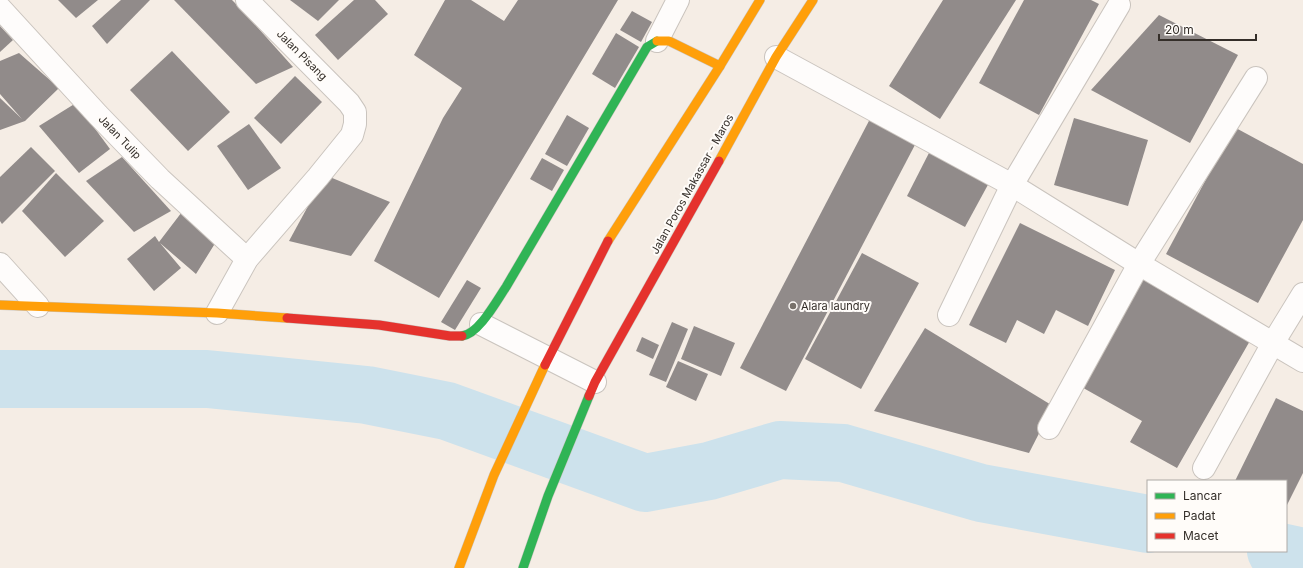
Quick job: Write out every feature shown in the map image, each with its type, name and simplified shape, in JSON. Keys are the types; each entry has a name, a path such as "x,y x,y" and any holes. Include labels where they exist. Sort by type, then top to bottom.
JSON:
{"main road":[{"path":"459,568 494,475 548,358 603,249 720,66 760,0"},
{"name":"Jalan Poros Makassar - Maros","path":"524,568 548,496 595,382 688,219 776,57 813,0"},
{"path":"0,305 217,313 379,325 450,336 465,336 480,324 506,287 647,47 657,41 669,41 720,66"}],"street":[{"name":"Jalan Pisang","path":"247,0 349,103 355,112 355,124 352,135 247,259"},
{"path":"657,41 678,0"},
{"path":"949,315 1012,185 1119,5"},
{"name":"Jalan Tulip","path":"0,8 160,179 247,259"},
{"path":"776,57 1012,185 1139,264 1303,361"},
{"path":"1049,428 1139,264 1256,78"},
{"path":"217,313 247,259"},
{"path":"0,264 38,306"},
{"path":"1204,468 1303,294"},
{"path":"480,324 595,382"}],"building":[{"path":"58,0 98,0 76,18"},
{"path":"121,0 150,0 107,44 92,26"},
{"path":"174,0 232,0 293,67 256,84"},
{"path":"290,0 339,0 318,21"},
{"path":"354,0 375,0 388,14 338,60 315,35"},
{"path":"445,0 471,0 504,21 518,0 618,0 439,298 374,261 443,118 462,88 414,55"},
{"path":"943,0 1016,0 940,119 889,86"},
{"path":"1024,0 1091,0 1099,4 1039,115 979,83"},
{"path":"632,11 652,22 641,42 620,30"},
{"path":"1159,15 1238,55 1190,143 1091,90"},
{"path":"0,26 13,40 0,52"},
{"path":"616,33 639,47 615,88 592,74"},
{"path":"172,51 230,112 188,151 130,90"},
{"path":"19,53 59,88 25,121 0,130 0,98 22,119 0,94 0,61"},
{"path":"295,76 322,102 281,144 254,118"},
{"path":"76,103 110,149 79,173 39,126"},
{"path":"567,115 589,128 567,166 545,154"},
{"path":"871,117 917,141 786,391 740,368"},
{"path":"1074,118 1148,140 1128,206 1054,185"},
{"path":"249,124 281,168 248,190 217,146"},
{"path":"1234,127 1303,164 1303,220 1258,303 1166,254"},
{"path":"31,147 55,171 2,224 0,221 0,177"},
{"path":"931,149 990,181 965,227 907,196"},
{"path":"122,157 171,211 134,232 86,181"},
{"path":"542,158 564,170 552,191 530,179"},
{"path":"56,173 104,221 65,257 22,211"},
{"path":"325,175 390,202 351,256 289,241"},
{"path":"188,204 219,237 196,274 160,243 181,268 154,291 127,259 155,236 159,242"},
{"path":"1020,223 1115,270 1088,326 1056,310 1044,334 1017,320 1006,343 969,325"},
{"path":"862,253 919,283 861,389 805,359"},
{"path":"1141,276 1251,339 1177,468 1130,442 1142,421 1078,385"},
{"path":"467,280 481,288 455,330 441,322"},
{"path":"672,322 688,329 666,382 649,375"},
{"path":"694,326 735,343 721,376 681,359"},
{"path":"925,328 1053,406 1029,453 874,411"},
{"path":"642,337 659,345 653,359 636,351"},
{"path":"678,361 708,374 696,401 666,387"},
{"path":"1276,398 1303,411 1303,473 1287,505 1287,480 1235,480"}],"waterway":[{"path":"0,379 207,379 367,395 447,411 645,483 709,471 780,450 843,453 981,493 1147,524"},
{"path":"1280,552 1303,557"}],"traffic: fast":[{"path":"462,336 475,329 493,308 647,47 657,41"},
{"path":"523,568 548,496 589,396"}],"traffic: slow":[{"path":"608,241 720,66 760,0"},
{"path":"719,161 776,57 813,0"},
{"path":"657,41 669,41 720,66"},
{"path":"0,305 217,313 287,318"},
{"path":"459,568 494,475 545,365"}],"traffic: jam":[{"path":"589,396 595,382 719,161"},
{"path":"545,365 608,241"},
{"path":"287,318 379,325 450,336 462,336"}],"place":[{"name":"Alara laundry","path":"793,306"}]}
